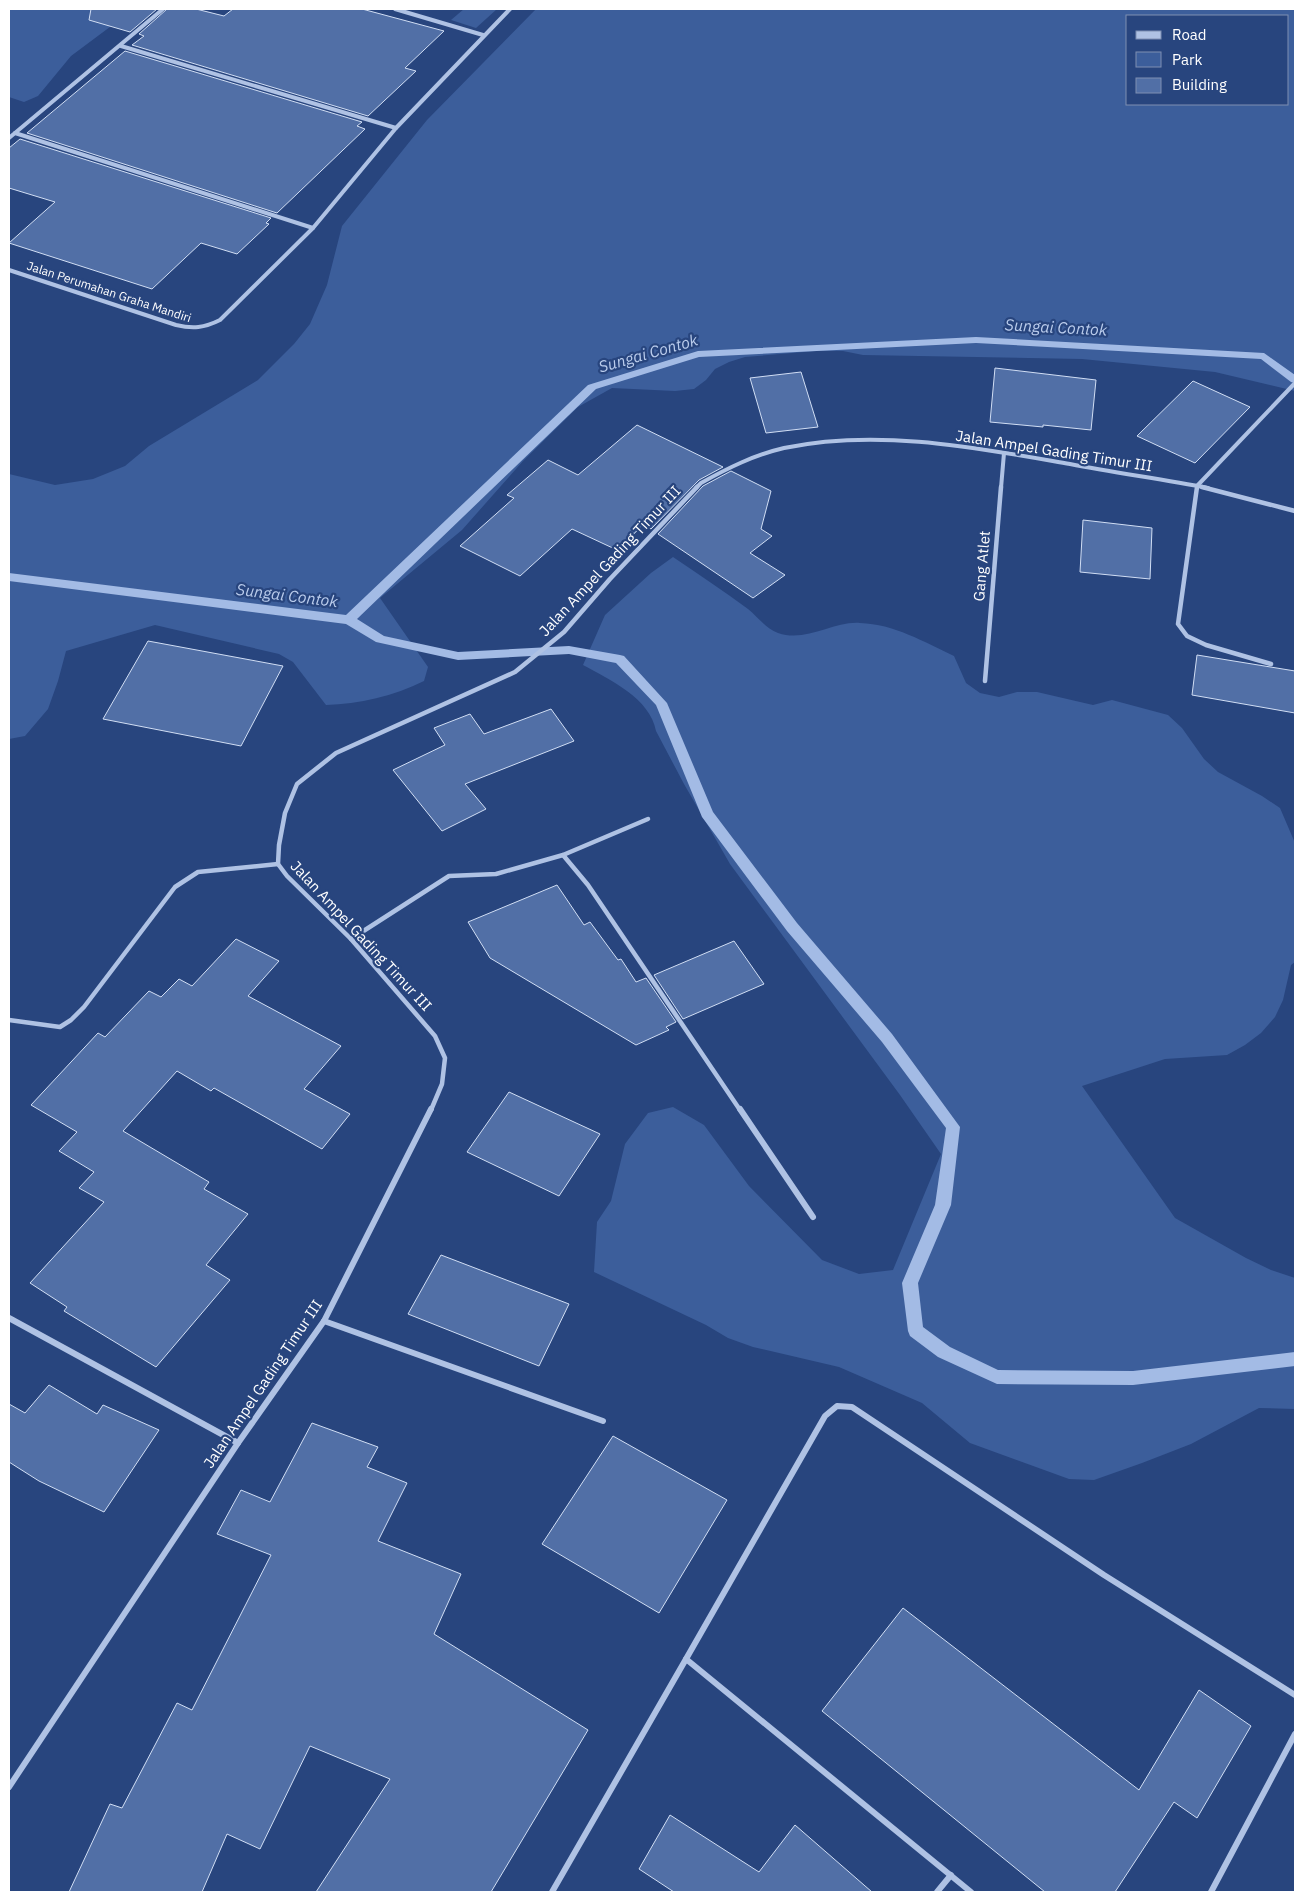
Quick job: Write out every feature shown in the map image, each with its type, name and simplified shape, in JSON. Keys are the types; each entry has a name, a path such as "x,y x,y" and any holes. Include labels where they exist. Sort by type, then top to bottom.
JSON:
{"street":[{"path":"9,138 163,9"},
{"path":"395,9 483,35"},
{"name":"Jalan Perumahan Graha Mandiri","path":"9,270 194,330 207,327 220,320 313,228 396,128 483,35 510,9"},
{"path":"121,46 396,128"},
{"path":"15,133 313,228"},
{"path":"1271,664 1206,645 1187,636 1178,624 1197,486 1295,382"},
{"name":"Jalan Ampel Gading Timur III","path":"9,1787 238,1443 324,1321 422,1129 442,1084 444,1058 435,1036 352,939 287,876 278,864 279,845 285,813 297,784 336,753 515,672 564,632 610,579 701,483 718,471 739,461 800,445 835,441 883,440 1004,452 1197,486 1295,511"},
{"name":"Gang Atlet","path":"985,681 1004,452"},
{"path":"352,939 450,876 496,874 563,855 648,819"},
{"path":"563,855 588,885 813,1218"},
{"path":"9,1020 60,1027 71,1020 84,1007 175,887 198,872 278,864"},
{"path":"9,1318 238,1443"},
{"path":"324,1321 603,1422"},
{"path":"552,1892 825,1416 837,1406 852,1407 1104,1575 1295,1695"},
{"path":"686,1659 971,1892"},
{"path":"1211,1892 1295,1734"},
{"path":"937,1892 950,1875"}],"green space":[{"path":"9,9 134,9 71,56 38,96 24,102 9,97"},
{"path":"464,9 497,9 476,28 451,20"},
{"path":"536,9 1295,9 1295,391 1215,372 1082,359 863,355 843,351 816,351 745,357 715,369 706,380 694,389 675,391 612,388 578,407 523,461 462,530 380,598 428,667 424,681 401,691 376,698 326,705 293,662 279,654 155,625 66,651 48,709 25,736 9,739 9,474 55,485 93,479 125,466 149,446 258,380 294,344 310,324 327,285 342,226 427,120"},
{"path":"673,557 739,602 766,626 778,633 799,635 850,623 873,624 897,630 954,656 966,683 980,693 999,697 1017,692 1037,692 1093,705 1112,700 1168,715 1182,728 1204,759 1218,772 1280,808 1295,843 1295,962 1291,965 1283,1000 1275,1017 1261,1033 1227,1055 1165,1059 1082,1086 1175,1218 1246,1258 1271,1270 1295,1278 1295,1409 1259,1408 1191,1444 1142,1463 1094,1480 1069,1479 970,1443 922,1403 839,1367 753,1347 728,1338 706,1325 594,1272 597,1222 611,1201 625,1144 648,1113 673,1107 704,1125 749,1186 822,1260 859,1274 893,1270 941,1154 900,1095 730,864 684,784 646,709 627,691 583,665 605,615 651,573"}],"building":[{"path":"91,9 157,9 130,32 89,20"},
{"path":"167,9 196,9 224,16 233,9 362,9 444,31 405,68 416,71 368,116 132,45 144,36 139,34"},
{"path":"125,51 362,122 357,126 365,129 277,213 27,133"},
{"path":"20,139 271,218 266,223 269,224 237,254 201,243 152,289 9,243 55,202 9,188 9,148"},
{"path":"995,368 1096,380 1091,430 990,422"},
{"path":"801,372 818,427 766,433 750,378"},
{"path":"1193,381 1250,407 1195,463 1137,436"},
{"path":"637,425 723,467 699,480 651,529 644,524 617,550 572,529 520,576 460,546 514,498 507,495 548,460 578,475"},
{"path":"731,471 771,491 761,529 772,536 750,553 785,575 753,598 658,534 703,486"},
{"path":"1083,520 1152,528 1150,579 1080,572"},
{"path":"148,641 283,666 241,746 103,719"},
{"path":"1197,655 1295,671 1295,713 1192,695"},
{"path":"551,709 574,741 465,784 486,809 442,831 393,770 445,745 434,728 470,714 484,734"},
{"path":"557,885 584,925 590,922 618,960 621,959 636,982 646,978 676,1022 666,1027 669,1030 636,1045 490,958 468,922"},
{"path":"236,939 279,961 248,996 341,1046 304,1089 350,1114 322,1149 214,1088 211,1091 177,1071 123,1131 209,1182 204,1189 248,1214 206,1265 230,1280 156,1367 64,1311 67,1307 30,1283 104,1202 79,1188 94,1172 59,1151 77,1132 31,1105 98,1033 105,1037 149,991 161,997 179,979 192,986"},
{"path":"734,941 764,984 683,1019 654,975"},
{"path":"509,1092 600,1134 559,1196 467,1152"},
{"path":"441,1255 569,1304 539,1366 408,1314"},
{"path":"49,1385 97,1414 103,1405 159,1430 104,1512 39,1481 9,1462 9,1404 25,1413"},
{"path":"312,1423 378,1447 367,1467 407,1483 378,1541 461,1574 434,1634 588,1730 491,1892 316,1892 390,1779 310,1746 260,1849 227,1834 202,1892 69,1892 110,1804 122,1808 177,1703 192,1710 271,1555 217,1534 241,1490 270,1502"},
{"path":"613,1436 727,1500 659,1613 542,1544"},
{"path":"903,1608 1139,1790 1199,1690 1251,1726 1197,1818 1174,1802 1115,1892 1045,1892 822,1711"},
{"path":"670,1815 759,1872 795,1825 872,1892 674,1892 639,1869"}],"waterway":[{"name":"Sungai Contok","path":"349,620 592,387 698,354 976,340 1264,356 1295,380"},
{"name":"Sungai Contok","path":"9,577 349,620"},
{"path":"349,620 380,639 458,656 569,650 620,659 661,703 707,814 792,927 887,1038 953,1127 943,1205 910,1283 916,1331 944,1352 997,1377 1133,1378 1295,1359"}]}
